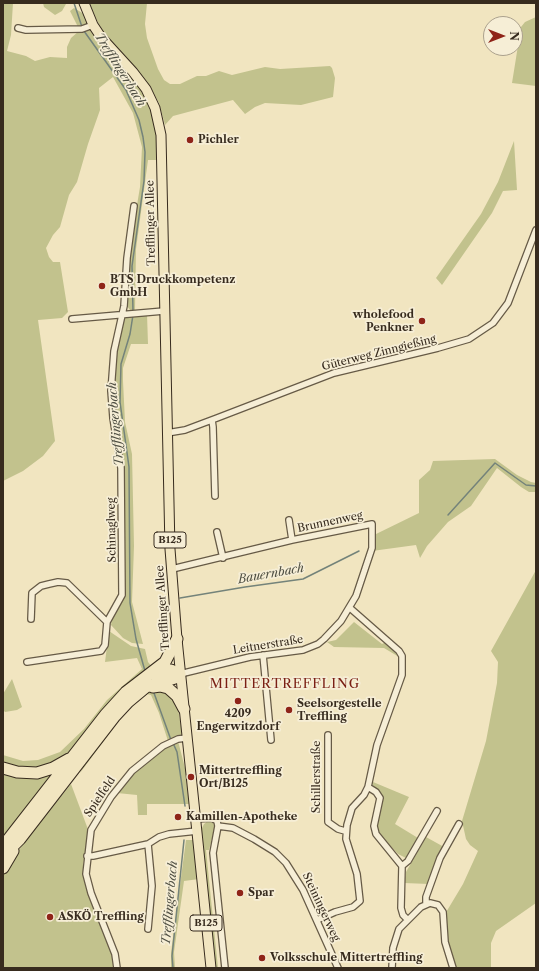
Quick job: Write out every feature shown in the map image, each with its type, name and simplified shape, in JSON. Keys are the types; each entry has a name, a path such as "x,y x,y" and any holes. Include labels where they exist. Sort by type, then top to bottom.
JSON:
{"highway":[{"path":"3,846 115,703 165,662 177,639"},
{"path":"3,856 20,838 115,716 139,692 153,684 175,678 180,674 171,670 152,674"},
{"path":"139,692 155,687 168,688 177,696 184,709"},
{"path":"3,768 17,772 37,772 54,768 72,757"},
{"path":"3,868 20,838"}],"main road":[{"name":"B125","path":"84,3 91,26"},
{"name":"Trefflinger Allee","path":"91,26 133,72 146,89 155,108 159,124 162,148 164,310 169,432 172,569 184,709 182,739 197,831 211,968"}],"street":[{"path":"18,28 26,30 82,29 91,26"},
{"name":"Schinaglweg","path":"106,622 119,602 123,587 122,468 110,391 112,364 125,314 124,306 128,244 134,206"},
{"name":"Güterweg Zinngießing","path":"169,432 185,430 334,373 456,344 483,331 493,323 508,303 536,230"},
{"path":"72,319 164,310"},
{"path":"212,420 215,496"},
{"name":"Brunnenweg","path":"289,520 292,540"},
{"name":"Brunnenweg","path":"172,569 223,558 292,540 372,524"},
{"name":"Leitnerstraße","path":"180,674 238,659 303,650 318,644 331,632 350,608 361,584 372,548 372,524"},
{"path":"217,532 223,558"},
{"path":"27,662 101,651 105,645 106,622 72,587 63,581 41,586 32,593 31,619"},
{"path":"317,920 335,912 353,907 360,901 357,874 345,832 348,817 352,808 364,795 368,787 377,745 402,675 403,665 401,654 350,608"},
{"path":"263,655 272,740"},
{"name":"Schillerstraße","path":"328,735 328,822 345,832"},
{"name":"Spielfeld","path":"117,968 115,954 88,884 86,874 91,830 111,798 132,771 159,748 182,739"},
{"path":"368,787 376,792 380,798 375,821 376,834 402,866 401,908 403,915 408,920"},
{"path":"402,866 408,862 437,811"},
{"name":"Steiningerweg","path":"195,819 212,818 216,821 218,826 238,830 261,843 281,857 297,879 338,968"},
{"path":"426,903 426,897 440,858 459,824"},
{"path":"218,826 213,853 225,968"},
{"path":"87,856 148,844 169,834 197,831"},
{"path":"148,844 152,886 148,929"},
{"path":"392,968 396,936 408,920 426,903 433,903 443,912 445,942 453,968"}],"green space":[{"path":"3,3 13,3 11,35 7,51 26,56 35,61 50,57 67,58 67,47 71,38 79,31 92,29 141,88 149,105 156,127 159,160 148,160 136,249 135,310 130,310 127,306 128,275 131,241 140,187 142,147 133,113 113,77 99,88 100,110 77,182 69,195 60,227 53,235 46,248 49,257 53,262 60,262 68,312 62,318 38,320 55,441 43,456 23,471 3,481"},
{"path":"43,3 66,4 62,11 55,15 44,7"},
{"path":"89,3 147,3 145,24 147,38 158,69 164,80 170,84 180,84 197,76 206,76 219,71 232,75 265,67 280,69 330,66 335,78 333,97 301,105 265,103 255,107 245,114 233,100 173,116 165,125 159,103 149,86 109,40 99,25"},
{"path":"74,8 84,14 89,24 78,27 70,11"},
{"path":"536,17 536,86 512,83 516,56 523,56 523,24"},
{"path":"514,141 517,190 503,191 492,213 442,285 436,278 481,214 498,182"},
{"path":"147,314 148,344 131,344 123,368 125,422 132,454 134,546 132,602 143,644 132,643 123,638 111,625 112,618 123,596 123,474 113,399 116,355 124,319 126,316"},
{"path":"495,459 517,475 536,483 536,492 529,492 497,468 471,506 448,522 427,546 420,558 416,545 372,551 374,535 419,513 419,480 430,470 433,461"},
{"path":"536,570 536,903 496,931 491,943 491,968 455,968 446,942 445,914 463,884 478,851 470,845 466,839 462,821 486,741 497,683 498,662 491,651"},
{"path":"354,622 382,644 386,642 399,657 384,648 334,647 327,642 336,640"},
{"path":"109,631 131,646 145,649 148,662 153,668 67,756 41,769 3,765 3,755 23,761 38,760 60,752 84,729 107,700 142,669 137,658 105,662"},
{"path":"12,679 22,707 17,710 5,712 3,710 3,694"},
{"path":"159,689 167,691 177,702 182,733 180,736 168,741 159,713 151,695 147,694 135,702 126,711 80,773 88,758 125,711 134,702 145,694"},
{"path":"178,741 185,768 189,804 147,804 147,815 138,815 137,795 117,793 130,776 163,748"},
{"path":"56,769 3,843 3,771"},
{"path":"373,782 409,797 395,824 418,838 406,858 398,854 378,833 377,824 383,801 382,796 372,784"},
{"name":"ASKÖ Treffling","path":"71,784 89,832 83,865 84,874 112,954 114,968 3,968 3,873 30,834"},
{"path":"208,821 213,823 215,827 209,850 206,850 218,968 214,968 200,832 204,824"},
{"path":"426,837 444,847 429,884 404,883 406,872"},
{"path":"186,840 195,840 199,879 184,881 174,952 175,968 171,968 171,953"}],"waterway":[{"name":"Trefflingerbach","path":"74,3 82,27"},
{"name":"Trefflingerbach","path":"84,31 126,90 139,120 143,137 145,152 144,181 132,266 133,311"},
{"name":"Trefflingerbach","path":"133,315 130,334 121,364 120,402 129,467 130,603 136,639 145,671"},
{"path":"448,515 495,463 526,485 536,486"},
{"name":"Bauernbach","path":"180,598 303,579 359,551"},
{"name":"Trefflingerbach","path":"154,693 171,740"},
{"name":"Trefflingerbach","path":"173,743 177,752 185,806"},
{"name":"Trefflingerbach","path":"173,968 172,956 184,840"}],"place":[{"name":"Pichler","path":"190,140"},
{"name":"BTS Druckkompetenz GmbH","path":"102,286"},
{"name":"wholefood Penkner","path":"422,321"},
{"name":"4209 Engerwitzdorf","path":"238,701"},
{"name":"Seelsorgestelle Treffling","path":"289,710"},
{"name":"Mittertreffling Ort/B125","path":"191,777"},
{"name":"Kamillen-Apotheke","path":"178,817"},
{"name":"Spar","path":"240,893"},
{"name":"ASKÖ Treffling","path":"50,917"},
{"name":"Volksschule Mittertreffling","path":"262,958"}],"district":[{"name":"MITTERTREFFLING","path":"285,684"}]}
